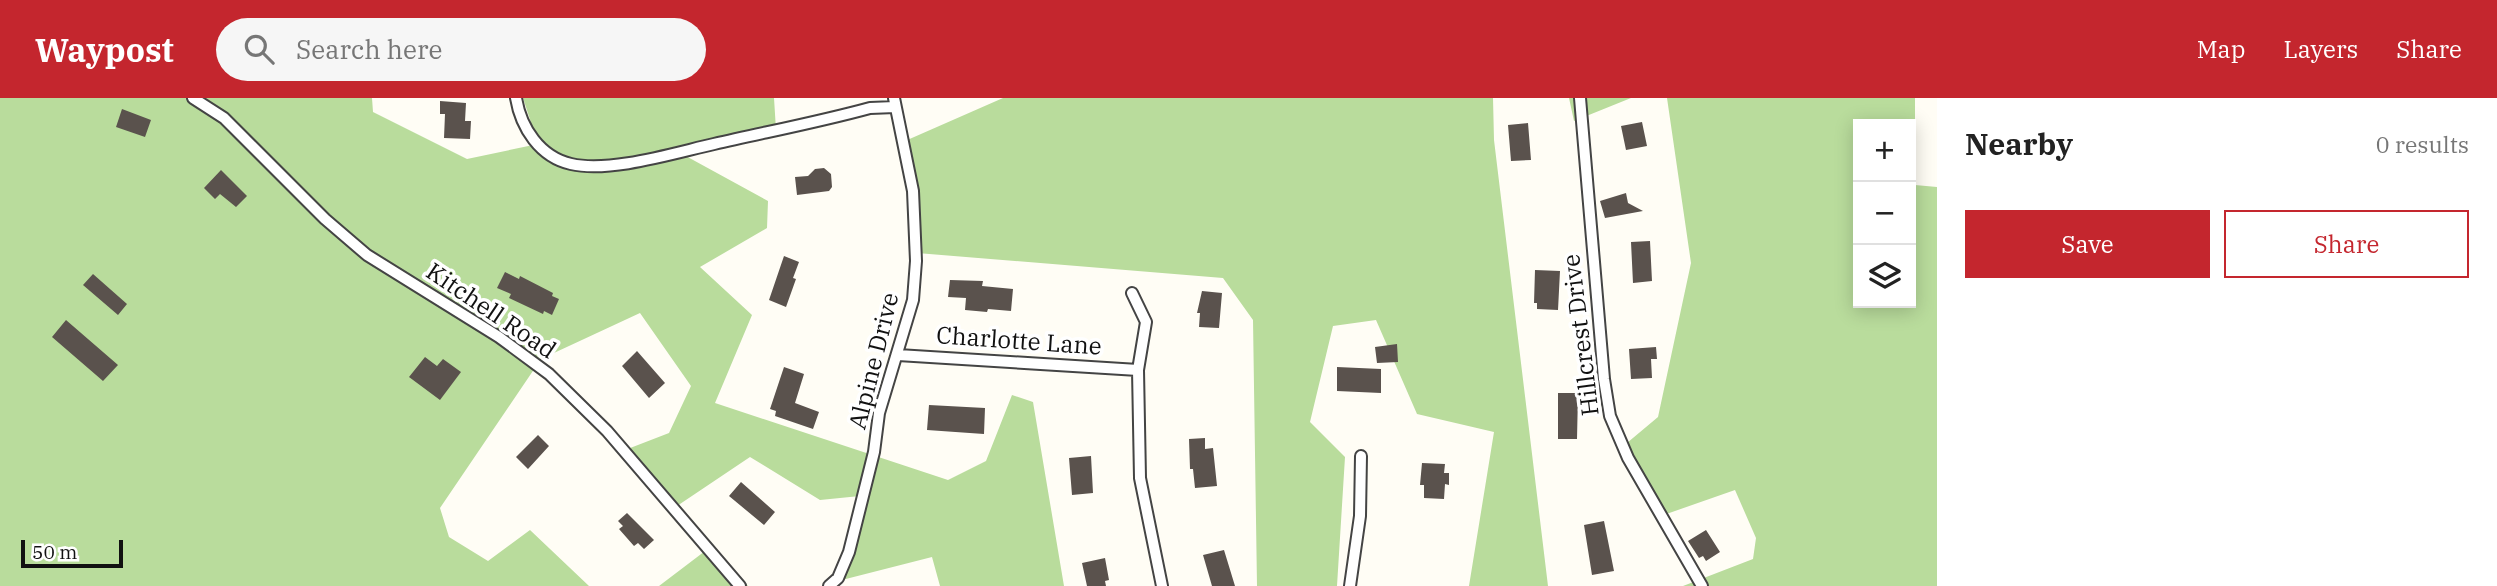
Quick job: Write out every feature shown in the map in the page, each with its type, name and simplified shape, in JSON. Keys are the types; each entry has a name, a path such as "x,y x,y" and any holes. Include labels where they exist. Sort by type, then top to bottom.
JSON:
{"street":[{"name":"Kitchell Road","path":"193,98 224,118 325,219 368,255 499,337 549,374 607,431 740,586"},
{"path":"516,98 524,125 546,153 571,164 593,167 660,156 894,102"},
{"name":"Hillcrest Drive","path":"1580,98 1604,379 1610,416 1628,458 1702,586"},
{"name":"Alpine Drive","path":"829,586 838,578 849,552 874,452 878,413 913,300 916,261 913,191 894,102"},
{"path":"1132,293 1146,321 1138,370 1140,478 1161,586"},
{"name":"Charlotte Lane","path":"898,355 1138,370"},
{"path":"1350,586 1360,516 1361,456"}],"green space":[{"path":"0,98 372,98 373,112 467,159 538,144 523,98 774,98 776,130 673,149 768,201 767,228 700,267 752,315 715,403 948,480 986,461 1012,395 1033,402 1064,586 940,586 932,557 834,582 860,496 820,500 750,457 677,506 625,450 669,433 691,386 640,313 541,359 440,508 449,537 488,561 530,530 589,586 0,586"},
{"path":"1003,98 1493,98 1494,140 1548,586 1469,586 1494,432 1417,414 1376,320 1333,326 1310,422 1345,457 1337,586 1257,586 1253,320 1223,278 917,253 905,141"},
{"path":"1569,98 1631,98 1574,121"},
{"path":"1667,98 1915,98 1915,119 1853,119 1853,308 1916,308 1916,185 1937,187 1937,586 1683,586 1753,559 1756,538 1735,490 1655,518 1621,448 1658,417 1691,263"},
{"path":"713,545 748,586 659,586"}],"building":[{"path":"440,101 466,103 465,121 471,121 470,139 444,138 445,114 440,114"},
{"path":"122,109 151,120 145,137 116,127"},
{"path":"1642,122 1647,146 1626,150 1621,126"},
{"path":"1528,123 1531,160 1511,161 1508,125"},
{"path":"824,168 831,174 832,187 829,191 797,195 795,177 808,176 815,169"},
{"path":"221,170 247,196 236,207 220,194 215,199 204,188"},
{"path":"1626,193 1628,203 1643,211 1605,218 1600,201"},
{"path":"1650,241 1652,281 1633,283 1631,242"},
{"path":"784,256 799,262 786,307 769,300"},
{"path":"1535,270 1560,271 1558,310 1537,309 1537,303 1534,303"},
{"path":"505,272 519,279 520,276 553,293 552,296 559,299 552,315 544,311 543,314 509,298 511,294 497,288"},
{"path":"93,274 127,304 118,315 83,285"},
{"path":"950,280 983,281 982,286 1013,289 1011,311 965,310 966,298 948,297"},
{"path":"1202,291 1222,293 1219,328 1199,327 1200,313 1197,313"},
{"path":"66,320 118,365 103,381 52,337"},
{"path":"1397,344 1398,362 1377,363 1375,347"},
{"path":"1656,347 1657,359 1651,359 1652,378 1631,379 1629,349"},
{"path":"637,351 665,383 649,398 622,366"},
{"path":"425,357 437,366 443,359 461,372 440,400 409,377"},
{"path":"784,367 804,374 795,403 819,412 813,429 775,416 776,411 770,409"},
{"path":"1337,367 1381,369 1381,393 1337,391"},
{"path":"1558,393 1578,393 1577,439 1558,439"},
{"path":"929,405 985,408 984,434 927,430"},
{"path":"538,435 549,446 528,469 516,457"},
{"path":"1205,438 1205,449 1213,448 1217,486 1195,488 1193,469 1190,469 1189,439"},
{"path":"1091,456 1093,493 1072,495 1069,458"},
{"path":"1422,463 1445,464 1444,473 1449,473 1449,485 1445,484 1444,499 1424,498 1424,485 1420,485"},
{"path":"741,482 775,512 764,525 729,496"},
{"path":"627,513 654,540 644,549 638,543 634,546 619,529 623,526 618,521"},
{"path":"1604,521 1614,571 1592,575 1584,525"},
{"path":"1706,530 1720,552 1706,561 1703,556 1699,558 1688,541"},
{"path":"1224,550 1235,586 1212,586 1203,555"},
{"path":"1105,558 1109,580 1105,581 1106,586 1087,586 1082,563"}]}
